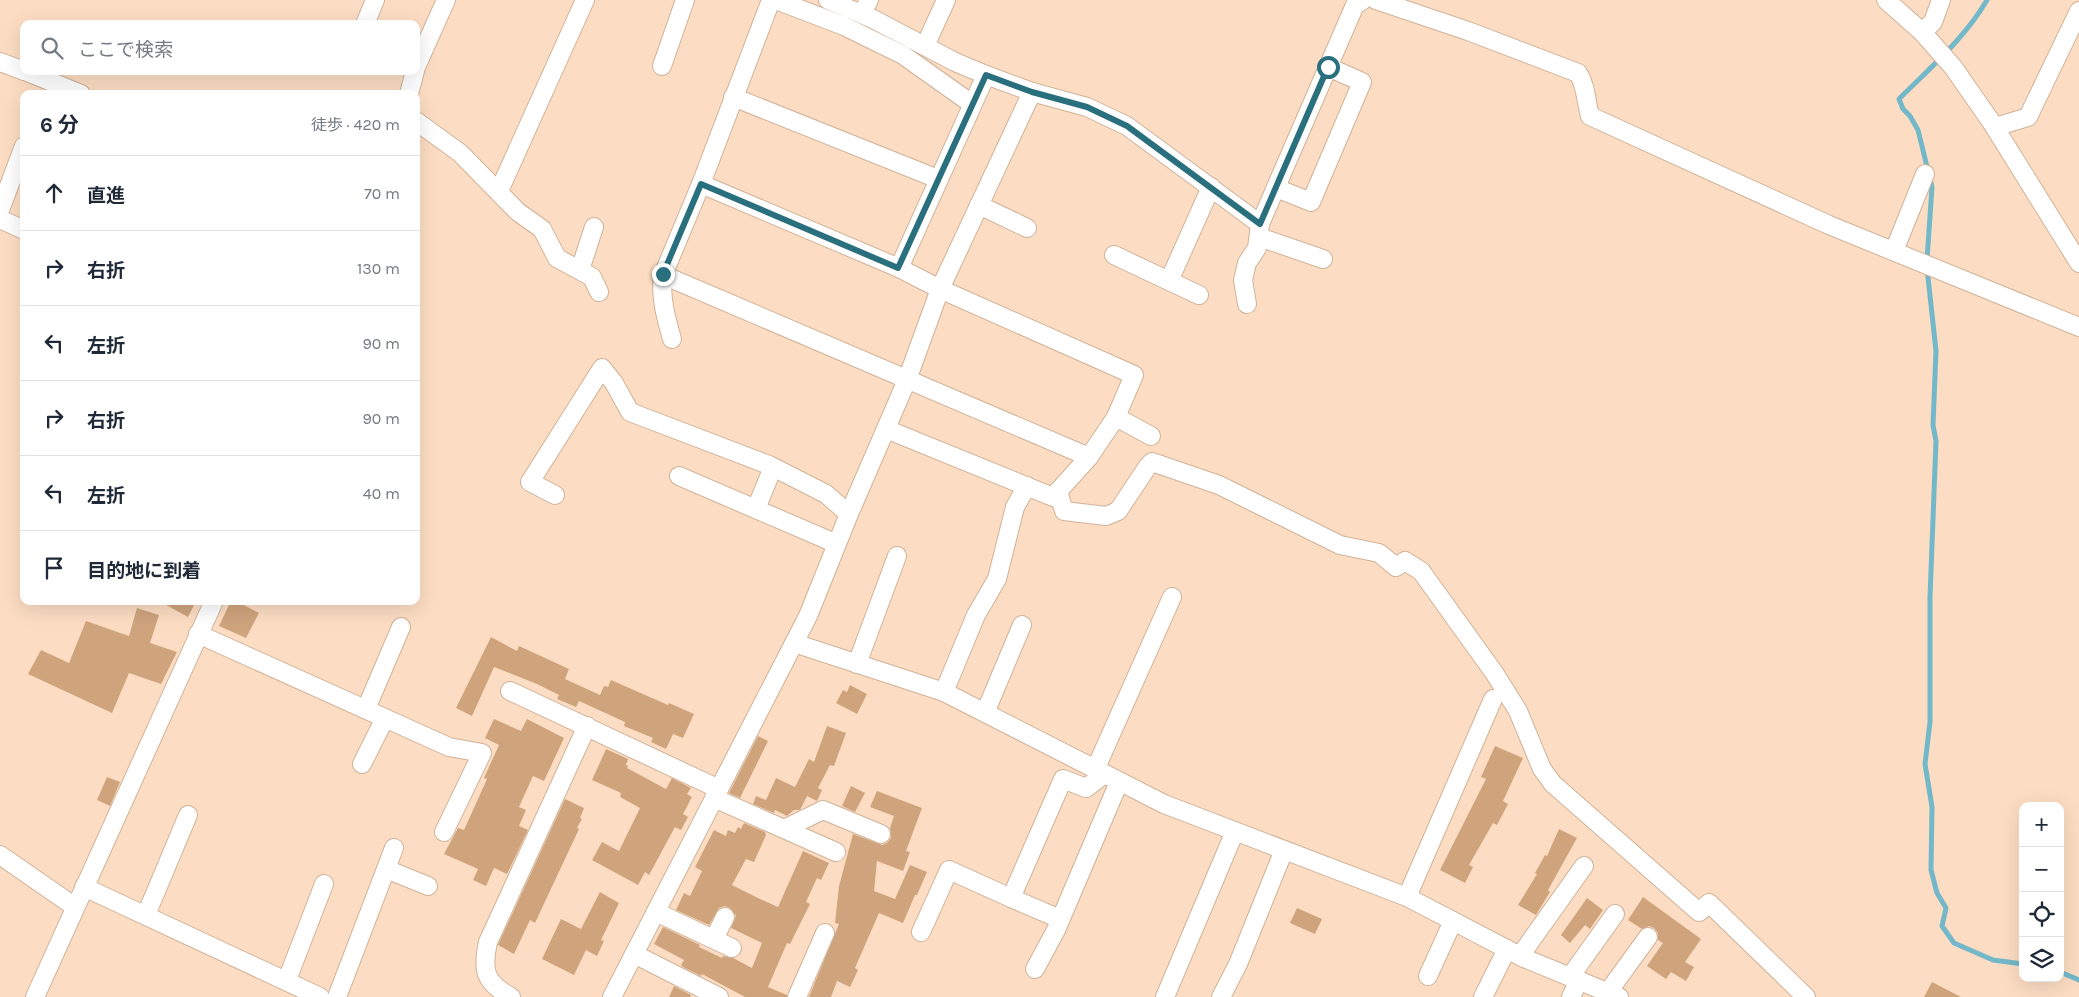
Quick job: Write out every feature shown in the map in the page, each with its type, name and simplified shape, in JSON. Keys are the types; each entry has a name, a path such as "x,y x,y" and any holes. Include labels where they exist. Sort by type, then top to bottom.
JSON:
{"street":[{"path":"367,20 375,0"},
{"path":"420,58 446,0"},
{"path":"499,191 584,0"},
{"path":"662,66 684,0"},
{"path":"672,339 662,296 663,274 701,184 771,0"},
{"path":"776,0 844,26 903,55 972,104"},
{"path":"828,0 866,7 925,46 986,75 1032,92 1087,107 1127,126 1211,188 1260,231 1323,259"},
{"path":"925,46 946,0"},
{"path":"1247,304 1243,280 1247,262 1257,248 1260,231 1276,188 1355,5 1364,0"},
{"path":"1376,0 1504,44 1578,73 1584,81 1585,99 1590,116 1829,225 2079,327"},
{"path":"1886,0 1924,35 1953,67 1995,127 2079,263"},
{"path":"1924,35 1934,22 1941,0"},
{"path":"1995,127 2028,117 2079,11"},
{"path":"0,62 20,70"},
{"path":"1276,188 1311,202 1362,82 1328,67"},
{"path":"30,75 46,87 61,90"},
{"path":"410,90 414,75"},
{"path":"898,268 986,75"},
{"path":"612,997 808,616 849,514 907,380 940,289 1032,92"},
{"path":"733,97 938,179"},
{"path":"420,124 460,153 518,212 542,229 557,258 592,277 599,292"},
{"path":"0,210 20,157"},
{"path":"1894,251 1925,174"},
{"path":"701,184 898,268 940,289 1134,375 1116,417 1089,457 1053,497 886,430"},
{"path":"1169,281 1211,188"},
{"path":"979,205 1027,228"},
{"path":"0,219 20,228"},
{"path":"580,270 594,227"},
{"path":"1114,255 1199,295"},
{"path":"663,274 1089,457"},
{"path":"555,495 530,482 602,368 614,383 630,412 773,467 826,494 849,514"},
{"path":"1116,417 1151,436"},
{"path":"1058,491 1064,511 1106,516 1118,511 1152,462 1219,485 1340,545 1378,553 1396,567 1404,561 1420,571 1495,674 1518,711 1542,769 1553,784 1699,912 1709,903 1806,997"},
{"path":"756,509 773,467"},
{"path":"679,476 837,544"},
{"path":"944,692 976,615 998,579 1015,506 1027,486"},
{"path":"857,664 896,556"},
{"path":"1035,969 1060,919 1106,776 1172,597"},
{"path":"35,997 212,605"},
{"path":"986,713 1022,625"},
{"path":"366,710 401,627"},
{"path":"198,634 449,746 482,753 444,832"},
{"path":"794,643 944,692 1164,804 1408,897 1514,952 1613,995 1648,937"},
{"path":"510,691 586,726 784,830 836,852"},
{"path":"1408,897 1493,699"},
{"path":"362,764 385,718"},
{"path":"511,997 495,986 484,970 488,942 586,726"},
{"path":"1011,898 1063,779 1086,788 1106,776"},
{"path":"784,830 824,810 881,834"},
{"path":"146,915 188,815"},
{"path":"1165,997 1235,832"},
{"path":"337,997 394,848"},
{"path":"1221,997 1238,964 1284,850"},
{"path":"0,856 75,907"},
{"path":"1483,997 1514,952 1584,866"},
{"path":"386,869 428,886"},
{"path":"921,932 949,870 1060,919"},
{"path":"287,980 324,884"},
{"path":"84,887 320,997"},
{"path":"656,912 732,948"},
{"path":"1571,997 1574,978 1615,914"},
{"path":"714,939 725,917"},
{"path":"1428,976 1453,921"},
{"path":"797,997 825,933"},
{"path":"634,954 719,997"}],"building":[{"path":"166,605 194,605 188,617"},
{"path":"229,605 244,605 259,613 246,638 219,626"},
{"path":"137,608 159,615 150,643 177,652 161,684 129,673 112,713 28,674 41,650 69,663 86,621 129,636"},
{"path":"491,637 517,651 519,646 569,669 565,679 600,695 604,686 608,687 611,680 668,705 669,703 694,714 683,738 673,734 666,749 651,742 653,738 624,726 625,722 579,701 576,707 557,699 559,695 537,684 494,667 472,716 456,708"},
{"path":"850,685 867,694 857,714 836,703 843,690 847,692"},
{"path":"494,719 521,731 527,719 564,738 544,781 533,776 519,807 526,810 519,826 528,830 507,874 494,868 486,886 473,880 478,869 444,854 458,828 464,830 487,779 484,778 499,745 485,738"},
{"path":"827,726 846,733 834,766 830,765 818,788 822,790 817,801 807,796 800,810 794,810 787,816 775,810 774,813 753,804 756,796 766,800 776,778 795,787 809,759 814,762"},
{"path":"758,736 768,741 740,798 729,793"},
{"path":"1495,746 1523,758 1503,801 1508,804 1497,825 1493,823 1469,865 1473,867 1465,883 1440,870 1486,779 1481,777"},
{"path":"606,749 628,759 627,768 666,789 672,778 691,788 687,794 692,797 683,814 688,817 681,830 675,827 649,875 645,872 638,885 592,860 602,842 619,851 640,808 620,797 621,793 592,780"},
{"path":"107,777 120,782 110,806 97,800"},
{"path":"851,786 865,793 855,812 842,806"},
{"path":"877,791 922,808 906,851 910,852 903,871 877,861 874,891 895,899 910,865 927,872 903,923 879,913 855,968 858,970 850,987 837,981 831,997 809,997 839,924 835,923 839,886 853,834 882,845 891,838 890,828 894,816 870,807"},
{"path":"565,799 584,808 580,818 582,819 577,828 579,829 535,923 530,920 514,954 498,945"},
{"path":"744,823 765,832 766,835 754,862 746,859 732,885 756,897 778,907 803,851 829,863 821,880 817,878 806,902 810,904 790,944 787,943 768,987 787,995 787,997 745,997 702,974 701,976 683,967 681,965 684,960 654,944 663,927 722,958 723,956 733,958 752,968 762,943 731,928 736,916 730,908 725,906 719,908 709,925 676,910 684,893 690,896 702,871 695,867 714,830 726,836 728,830 735,833 738,827 741,829"},
{"path":"1559,829 1577,838 1548,890 1550,892 1536,915 1518,905 1537,874 1535,873 1545,855 1547,856"},
{"path":"600,892 619,903 601,940 604,941 597,956 586,950 574,975 542,959 561,919 581,929"},
{"path":"1643,897 1701,939 1685,962 1694,967 1686,981 1671,972 1666,979 1647,966 1663,943 1658,940 1658,933 1654,928 1649,926 1642,929 1628,920"},
{"path":"1587,898 1603,910 1590,929 1585,925 1570,943 1561,935"},
{"path":"1297,908 1322,919 1315,934 1290,923"},
{"path":"1932,982 1961,997 1924,997"},
{"path":"674,986 691,995 690,997 669,997"}],"waterway":[{"path":"1927,260 1932,187 1918,130 1910,116 1903,109 1899,99 1958,40 1987,0"},
{"path":"1927,268 1936,351 1933,425 1936,441 1930,597 1930,722 1925,764 1932,807 1931,870 1937,893 1946,908 1942,926 1954,943 1993,960 2019,963"},
{"path":"2064,974 2079,980"}],"route":[{"path":"663,274 701,184 898,268 986,75 1032,92 1087,107 1127,126 1260,224 1328,67"}]}
